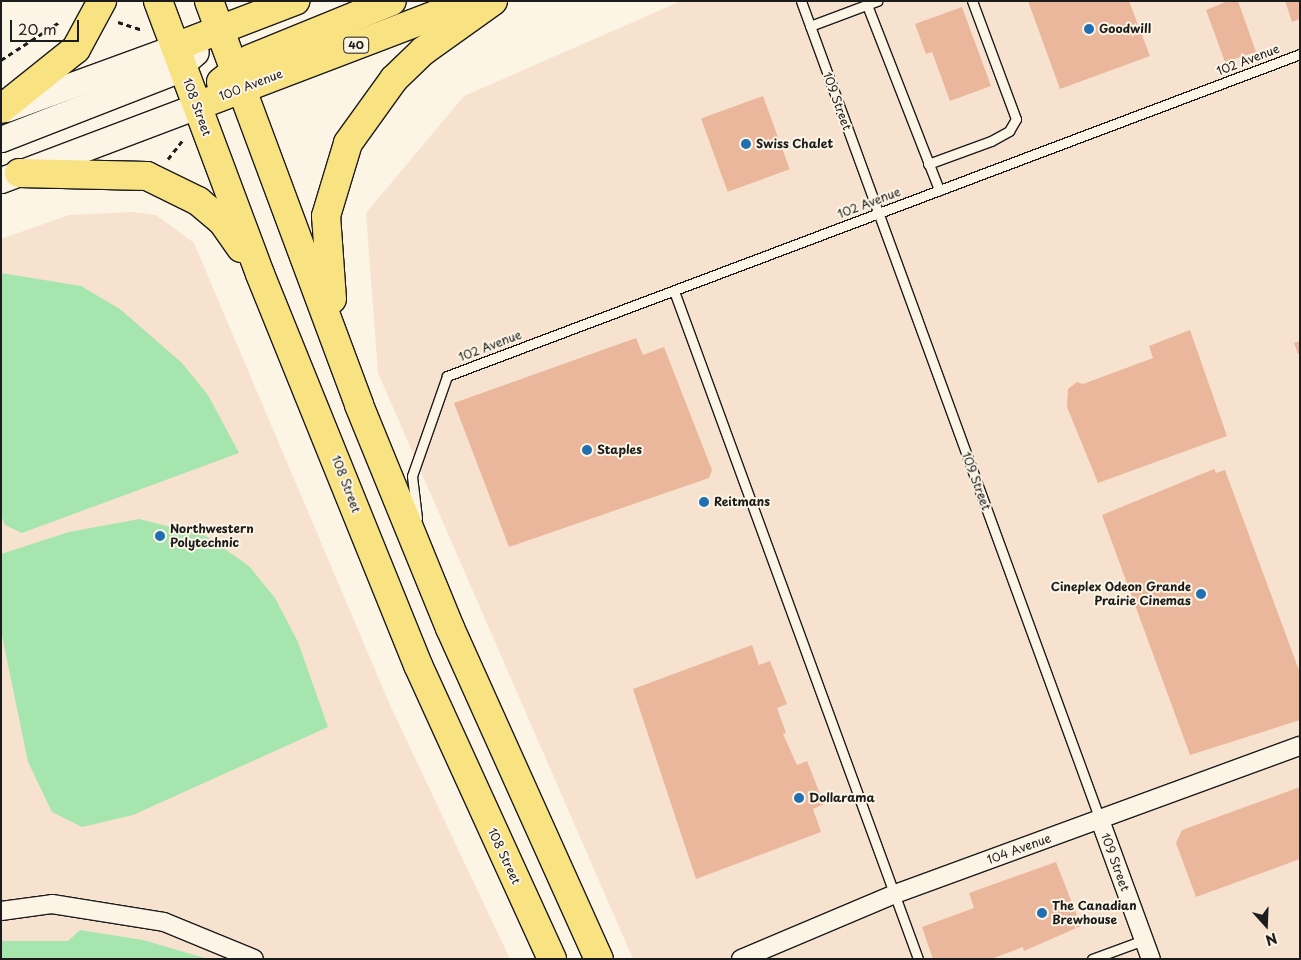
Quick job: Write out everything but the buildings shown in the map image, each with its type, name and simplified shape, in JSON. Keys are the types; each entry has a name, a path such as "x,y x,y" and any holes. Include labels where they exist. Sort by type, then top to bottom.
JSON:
{"main road":[{"path":"1,110 76,48 102,1"},
{"name":"108 Street","path":"158,1 260,274 418,665 552,959"},
{"path":"208,1 359,405 420,545 506,758 599,959"},
{"path":"1,138 178,57 219,29 295,1"},
{"path":"237,80 250,59 392,1"},
{"name":"100 Avenue","path":"10,176 197,106 237,80 472,1"},
{"path":"359,405 326,259 326,216 334,177 370,107 394,79 423,51 493,1"},
{"path":"1,110 178,57"},
{"path":"10,176 124,172 174,185 222,221 260,274"}],"street":[{"name":"104 Avenue","path":"741,959 895,894 1300,746"},
{"name":"109 Street","path":"1100,820 1151,959"},
{"path":"1,912 52,904 164,922 254,959"}],"lane":[{"path":"810,26 877,1"},
{"path":"928,164 991,141 1009,131 1016,119 972,1"},
{"name":"109 Street","path":"801,2 1100,820"},
{"path":"867,5 938,190"},
{"name":"102 Avenue","path":"420,545 412,476 447,376 1300,54"},
{"path":"674,291 918,959"},
{"path":"1092,959 1144,940"}],"path":[{"path":"1,60 64,19"},
{"path":"166,161 184,138"}],"shaded area":[{"path":"681,1 1300,1 1300,959 633,959 378,373 366,213 464,96"},
{"name":"Northwestern Polytechnic","path":"132,212 156,215 194,243 390,705 510,959 1,959 1,239 69,215"}],"green space":[{"path":"1,273 81,286 120,309 182,363 208,395 239,453 22,533 5,525 1,515"},
{"path":"139,519 206,536 249,566 275,598 298,642 328,727 133,815 82,827 52,812 28,762 1,631 1,554 69,532"},
{"path":"80,930 143,940 208,959 1,959 1,941 68,941"}],"place":[{"name":"Goodwill","path":"1089,29"},
{"name":"Swiss Chalet","path":"746,144"},
{"name":"Staples","path":"587,450"},
{"name":"Reitmans","path":"704,502"},
{"name":"Northwestern Polytechnic","path":"160,536"},
{"name":"Cineplex Odeon Grande Prairie Cinemas","path":"1201,594"},
{"name":"Dollarama","path":"799,798"},
{"name":"The Canadian Brewhouse","path":"1042,913"}]}
